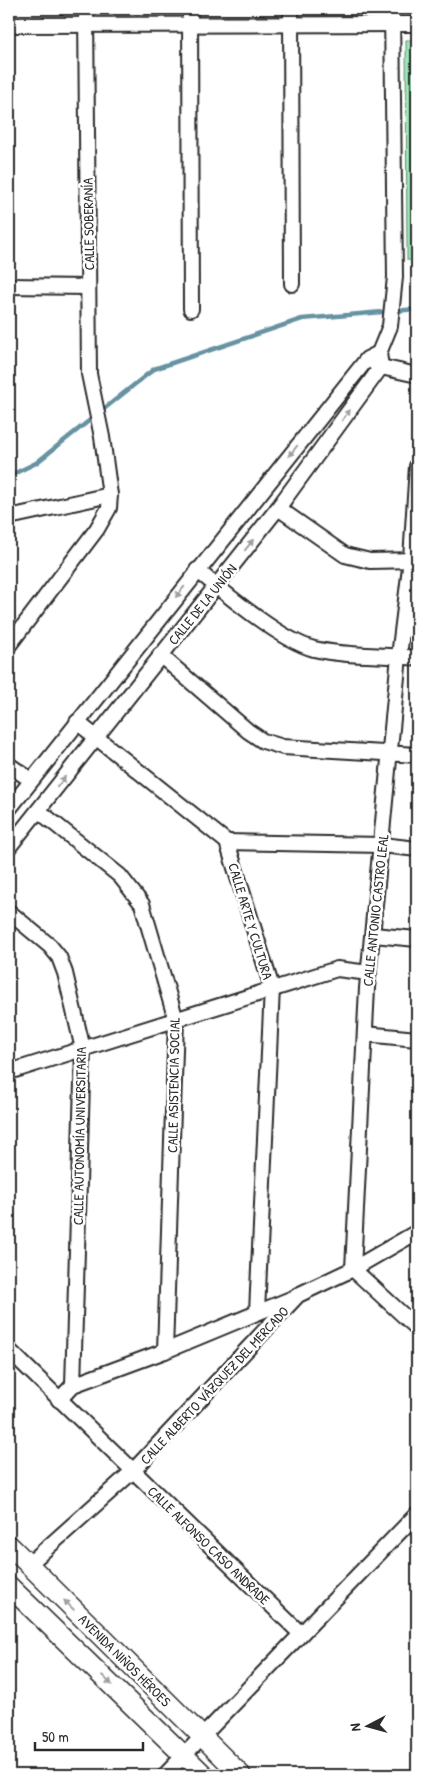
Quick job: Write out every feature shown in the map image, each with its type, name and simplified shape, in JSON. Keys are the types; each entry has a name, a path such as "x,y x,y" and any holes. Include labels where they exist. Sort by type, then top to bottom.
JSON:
{"main road":[{"name":"AVENIDA NIÑOS HÉROES","path":"9,1545 203,1736 240,1775"},
{"name":"AVENIDA NIÑOS HÉROES","path":"9,1586 204,1775"},
{"path":"91,1664 110,1645"}],"street":[{"name":"CALLE SOBERANÍA","path":"86,9 89,374 102,437 110,494"},
{"path":"190,9 191,309"},
{"path":"291,9 292,284"},
{"name":"CALLE DE LA UNIÓN","path":"9,809 197,570 373,356 390,326 394,277 392,9"},
{"path":"9,25 417,24"},
{"path":"9,286 88,287"},
{"path":"373,356 381,367 417,375"},
{"name":"CALLE DE LA UNIÓN","path":"9,847 278,508 381,367"},
{"name":"CALLE ANTONIO CASTRO LEAL","path":"354,1269 368,973 399,656 414,560 417,468"},
{"path":"9,517 110,494 109,508 98,529 9,645"},
{"path":"278,508 332,548 345,555 370,561 414,560"},
{"path":"197,570 282,634 313,648 330,652 417,658"},
{"path":"160,655 248,731 263,741 284,747 417,755"},
{"path":"77,722 227,842 382,845 417,849"},
{"path":"9,765 31,780"},
{"name":"CALLE ASISTENCIA SOCIAL","path":"39,811 120,876 142,904 176,1020 165,1351"},
{"name":"CALLE ARTE Y CULTURA","path":"227,842 272,988 257,1312"},
{"name":"CALLE AUTONOMÍA UNIVERSITARIA","path":"9,912 50,946 59,957 65,973 83,1049 73,1385"},
{"path":"373,935 417,939"},
{"path":"9,1072 337,969 368,973"},
{"path":"365,1034 417,1039"},
{"name":"CALLE ALBERTO VÁZQUEZ DEL MERCADO","path":"28,1564 133,1472 298,1296 354,1269 417,1232"},
{"path":"354,1269 417,1328"},
{"path":"60,1400 73,1385 165,1351 298,1296"},
{"name":"CALLE ALFONSO CASO ANDRADE","path":"9,1350 301,1634"},
{"path":"165,1775 417,1514"}],"green space":[{"path":"406,40 417,40 417,261 407,260"}],"waterway":[{"path":"9,476 36,463 154,369 302,319 417,309"}]}
